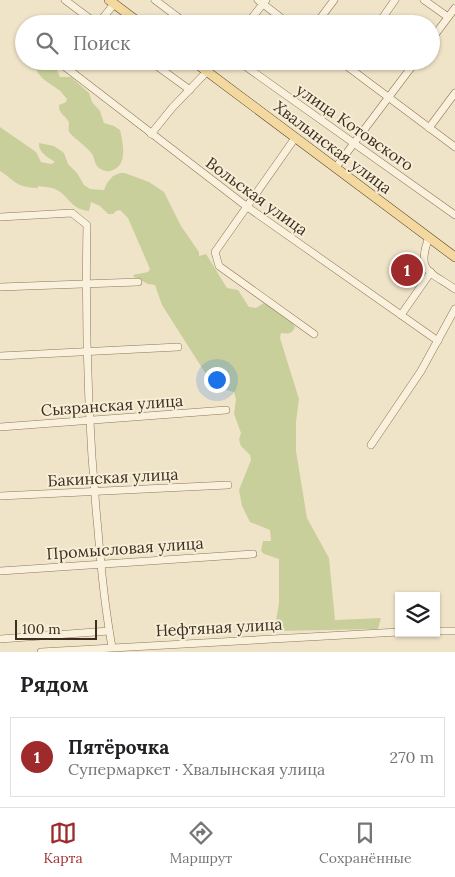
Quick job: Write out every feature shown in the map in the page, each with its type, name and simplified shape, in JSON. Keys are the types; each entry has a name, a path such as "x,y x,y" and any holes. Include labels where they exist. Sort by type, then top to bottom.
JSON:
{"main road":[{"path":"112,2 130,15"},
{"name":"Хвалынская улица","path":"205,70 455,257"}],"street":[{"path":"65,0 86,15"},
{"path":"155,0 175,15"},
{"path":"323,15 334,0"},
{"path":"384,15 395,0"},
{"path":"424,0 448,17"},
{"path":"253,15 262,1 278,15"},
{"path":"104,15 112,2"},
{"path":"440,28 455,8"},
{"name":"Вольская улица","path":"73,70 151,134 246,206 438,341"},
{"path":"162,70 190,90"},
{"name":"улица Котовского","path":"251,70 455,215"},
{"path":"356,70 389,98 455,147"},
{"path":"336,167 409,70"},
{"path":"151,134 208,72"},
{"path":"429,128 455,93"},
{"path":"296,138 215,252 219,266 314,334"},
{"path":"0,217 72,213 88,225 86,283 94,492 112,647"},
{"path":"429,237 422,259 424,265 455,289"},
{"path":"401,316 432,272"},
{"path":"0,287 138,282"},
{"path":"371,445 421,371 455,309"},
{"path":"0,356 178,347"},
{"name":"Сызранская улица","path":"0,427 226,410"},
{"name":"Бакинская улица","path":"0,496 228,484"},
{"name":"Промысловая улица","path":"0,571 252,554"},
{"path":"0,638 109,631"},
{"path":"440,631 455,631"},
{"name":"Нефтяная улица","path":"41,652 395,632"}],"green space":[{"path":"36,70 57,70 60,77 71,77 89,93 92,102 100,111 104,123 120,130 123,154 120,165 116,169 107,171 99,168 90,151 69,132 69,123 59,108 59,105 66,102 67,99"},
{"path":"0,127 36,152 41,162 51,164 55,162 42,152 39,143 54,146 64,153 68,164 77,173 84,185 90,189 104,190 113,176 120,173 149,182 164,192 181,226 199,252 199,256 206,254 227,288 238,290 249,307 256,308 264,303 290,319 295,327 293,331 281,333 280,338 299,399 296,422 296,451 307,518 329,558 335,620 381,618 378,629 278,631 275,627 279,603 279,559 264,554 261,551 263,541 271,541 270,530 250,522 242,506 239,490 251,460 250,455 241,446 239,440 241,433 234,414 236,399 234,392 219,388 211,382 162,305 155,285 148,284 134,277 133,275 148,272 150,269 128,218 120,210 113,214 108,214 100,206 91,202 89,211 83,210 74,206 62,193 55,189 25,186 13,181 0,171"}],"place":[{"name":"Пятёрочка","path":"407,270"}]}
